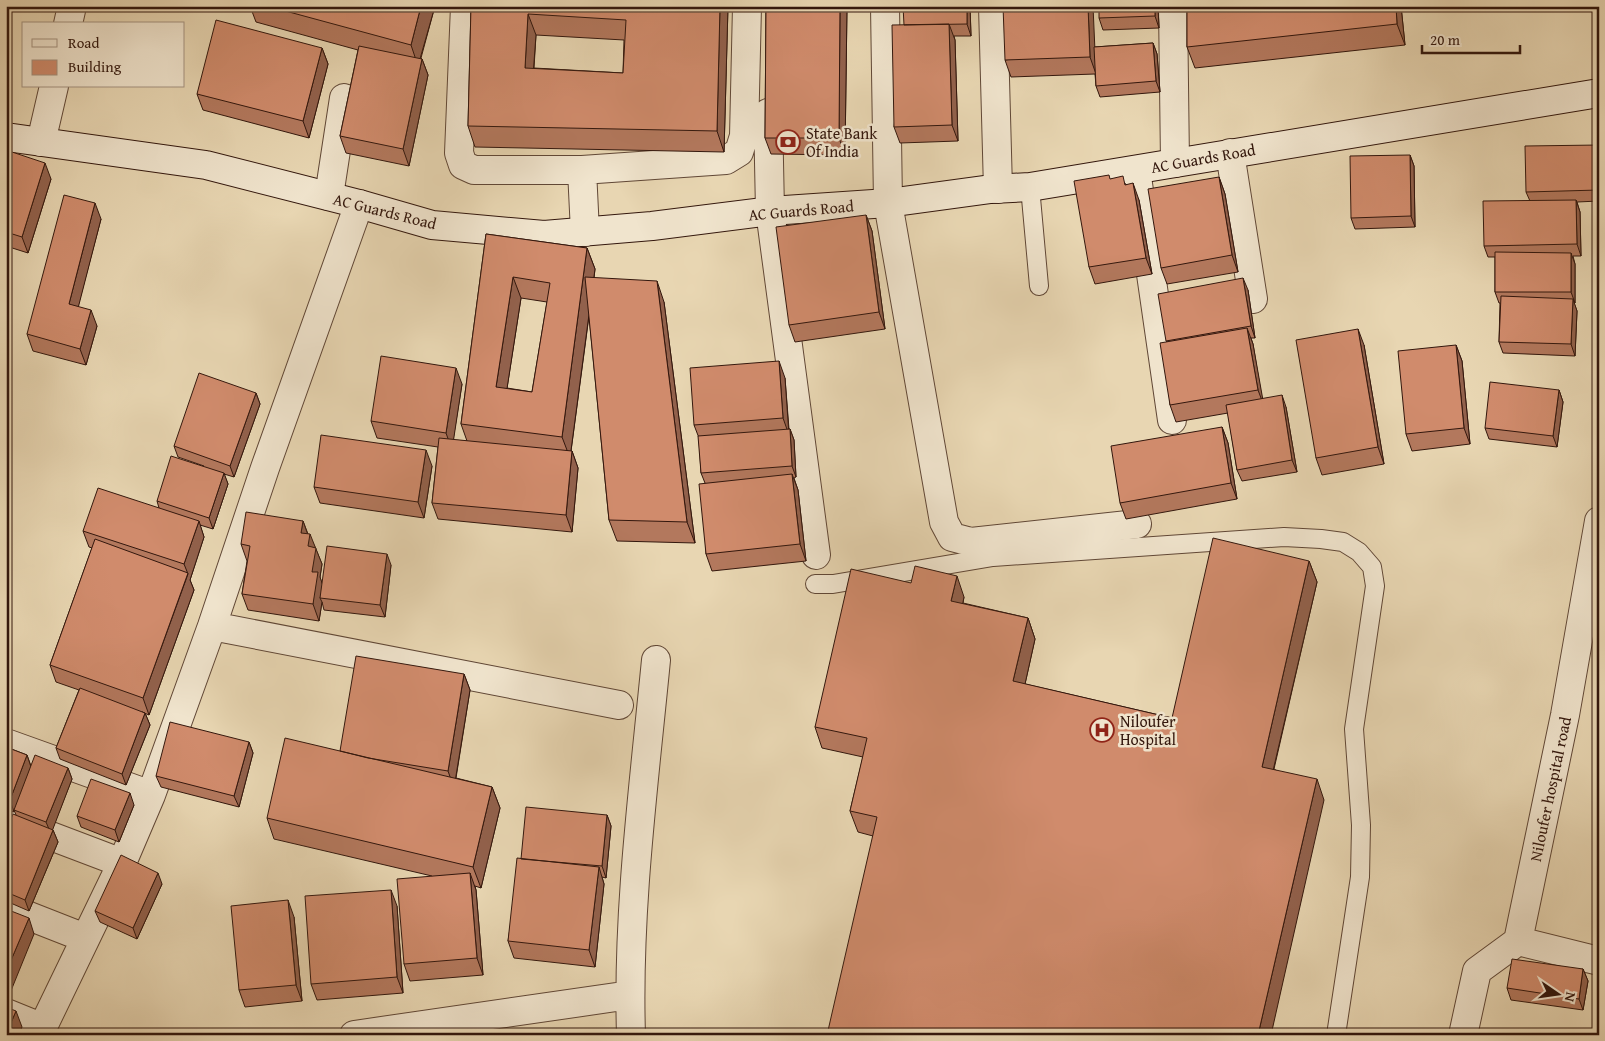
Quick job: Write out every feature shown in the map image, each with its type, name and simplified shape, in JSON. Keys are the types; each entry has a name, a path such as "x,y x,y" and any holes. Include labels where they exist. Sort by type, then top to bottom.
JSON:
{"street":[{"path":"68,22 72,6"},
{"path":"465,6 459,153 463,165 474,170 582,170 726,160 739,152 744,136 747,6"},
{"path":"766,6 770,211 816,556"},
{"path":"885,6 888,203 944,522 952,537 971,542 1137,524"},
{"path":"993,6 998,189"},
{"path":"1173,6 1176,163"},
{"path":"41,142 54,88"},
{"name":"AC Guards Road","path":"6,137 206,165 329,196 432,225 544,235 652,226 770,211 888,203 998,189 1030,187 1599,93"},
{"path":"329,196 344,98"},
{"path":"1230,153 1253,299"},
{"path":"582,170 585,232"},
{"path":"1136,170 1172,420"},
{"path":"6,1013 41,1031 122,863 151,794 212,626 265,468 359,204"},
{"name":"Niloufer hospital road","path":"1518,941 1565,714 1599,521"},
{"path":"212,626 619,705"},
{"path":"631,1035 630,995 637,862 656,660"},
{"path":"6,743 151,794"},
{"path":"6,819 122,863"},
{"path":"6,907 85,938"},
{"path":"1463,1035 1477,970 1518,941 1599,961"},
{"path":"354,1035 630,995"}],"lane":[{"path":"1030,187 1039,286"},
{"path":"815,584 833,584 993,557 1284,537 1343,542 1358,552 1372,567 1375,586 1354,729 1361,825 1360,877 1336,1035"}],"building":[{"path":"267,6 421,6 411,45"},
{"path":"471,6 720,6 717,131 468,126","holes":["528,14 626,20 623,73 525,68"]},
{"path":"766,6 840,6 839,138 765,138"},
{"path":"903,6 967,6 967,24 904,25"},
{"path":"1003,6 1088,6 1090,57 1005,60"},
{"path":"1099,6 1155,6 1155,16 1099,18"},
{"path":"1187,6 1396,6 1397,24 1187,47"},
{"path":"216,20 322,48 303,121 197,94"},
{"path":"949,24 952,125 894,127 892,25"},
{"path":"1153,43 1156,81 1096,86 1094,47"},
{"path":"359,46 422,59 403,149 340,136"},
{"path":"1599,145 1599,190 1526,192 1525,146"},
{"path":"6,150 45,163 22,237 6,232"},
{"path":"1410,155 1411,216 1351,218 1350,156"},
{"path":"1109,175 1110,179 1123,176 1125,185 1133,183 1146,258 1089,267 1074,181"},
{"path":"1219,177 1232,255 1161,268 1148,189"},
{"path":"64,195 95,203 69,304 91,310 80,349 27,334"},
{"path":"1576,200 1577,244 1484,246 1483,201"},
{"path":"866,215 879,312 789,325 776,227"},
{"path":"486,234 587,248 562,437 461,424","holes":["513,277 550,283 532,392 496,387"]},
{"path":"1495,252 1571,253 1571,292 1495,292"},
{"path":"585,277 657,281 687,522 609,520"},
{"path":"1243,278 1251,326 1166,341 1158,294"},
{"path":"1501,296 1573,299 1571,344 1499,342"},
{"path":"1247,328 1258,390 1170,405 1160,343"},
{"path":"1358,329 1378,447 1316,458 1296,340"},
{"path":"1456,345 1464,428 1406,434 1398,351"},
{"path":"381,356 456,368 446,433 371,421"},
{"path":"779,361 783,418 694,425 690,368"},
{"path":"199,373 256,393 230,466 174,446"},
{"path":"1490,382 1559,390 1553,436 1485,428"},
{"path":"1282,395 1292,460 1237,470 1226,405"},
{"path":"1222,427 1231,483 1120,503 1111,446"},
{"path":"790,429 792,466 701,473 698,436"},
{"path":"321,435 426,450 418,502 314,487"},
{"path":"439,438 572,451 566,515 432,503"},
{"path":"171,456 224,473 209,518 157,501"},
{"path":"792,474 800,544 706,554 699,484"},
{"path":"98,488 199,521 184,564 83,531"},
{"path":"246,512 303,521 301,533 310,534 308,546 316,548 312,572 318,572 313,604 242,594 250,546 241,544"},
{"path":"1213,538 1309,561 1262,767 1317,779 1258,1035 827,1035 877,817 850,811 867,738 815,727 851,569 911,583 915,566 957,576 951,601 1028,618 1013,681 1172,718"},
{"path":"95,539 188,573 143,698 50,665"},
{"path":"327,546 387,554 380,605 320,598"},
{"path":"356,656 464,674 448,771 368,758 340,751"},
{"path":"80,688 145,713 122,774 56,748"},
{"path":"170,722 249,742 234,796 156,776"},
{"path":"285,738 492,787 473,867 267,818"},
{"path":"6,747 27,755 10,800 6,799"},
{"path":"35,755 68,768 46,822 14,810"},
{"path":"91,779 130,793 115,830 77,816"},
{"path":"526,807 607,815 602,866 521,859"},
{"path":"13,814 53,830 25,900 6,892 6,831"},
{"path":"121,855 158,873 133,928 95,911"},
{"path":"517,858 599,867 589,950 508,941"},
{"path":"470,873 477,958 404,964 397,879"},
{"path":"391,890 397,977 311,984 305,896"},
{"path":"288,900 296,985 239,990 231,906"},
{"path":"6,909 29,918 6,972"},
{"path":"1512,959 1583,969 1579,999 1507,988"},
{"path":"6,1007 16,1011 6,1034"},
{"path":"1599,1017 1599,1035 1593,1035"}],"place":[{"name":"State Bank Of India","path":"788,142"},
{"name":"Niloufer Hospital","path":"1102,730"}]}
